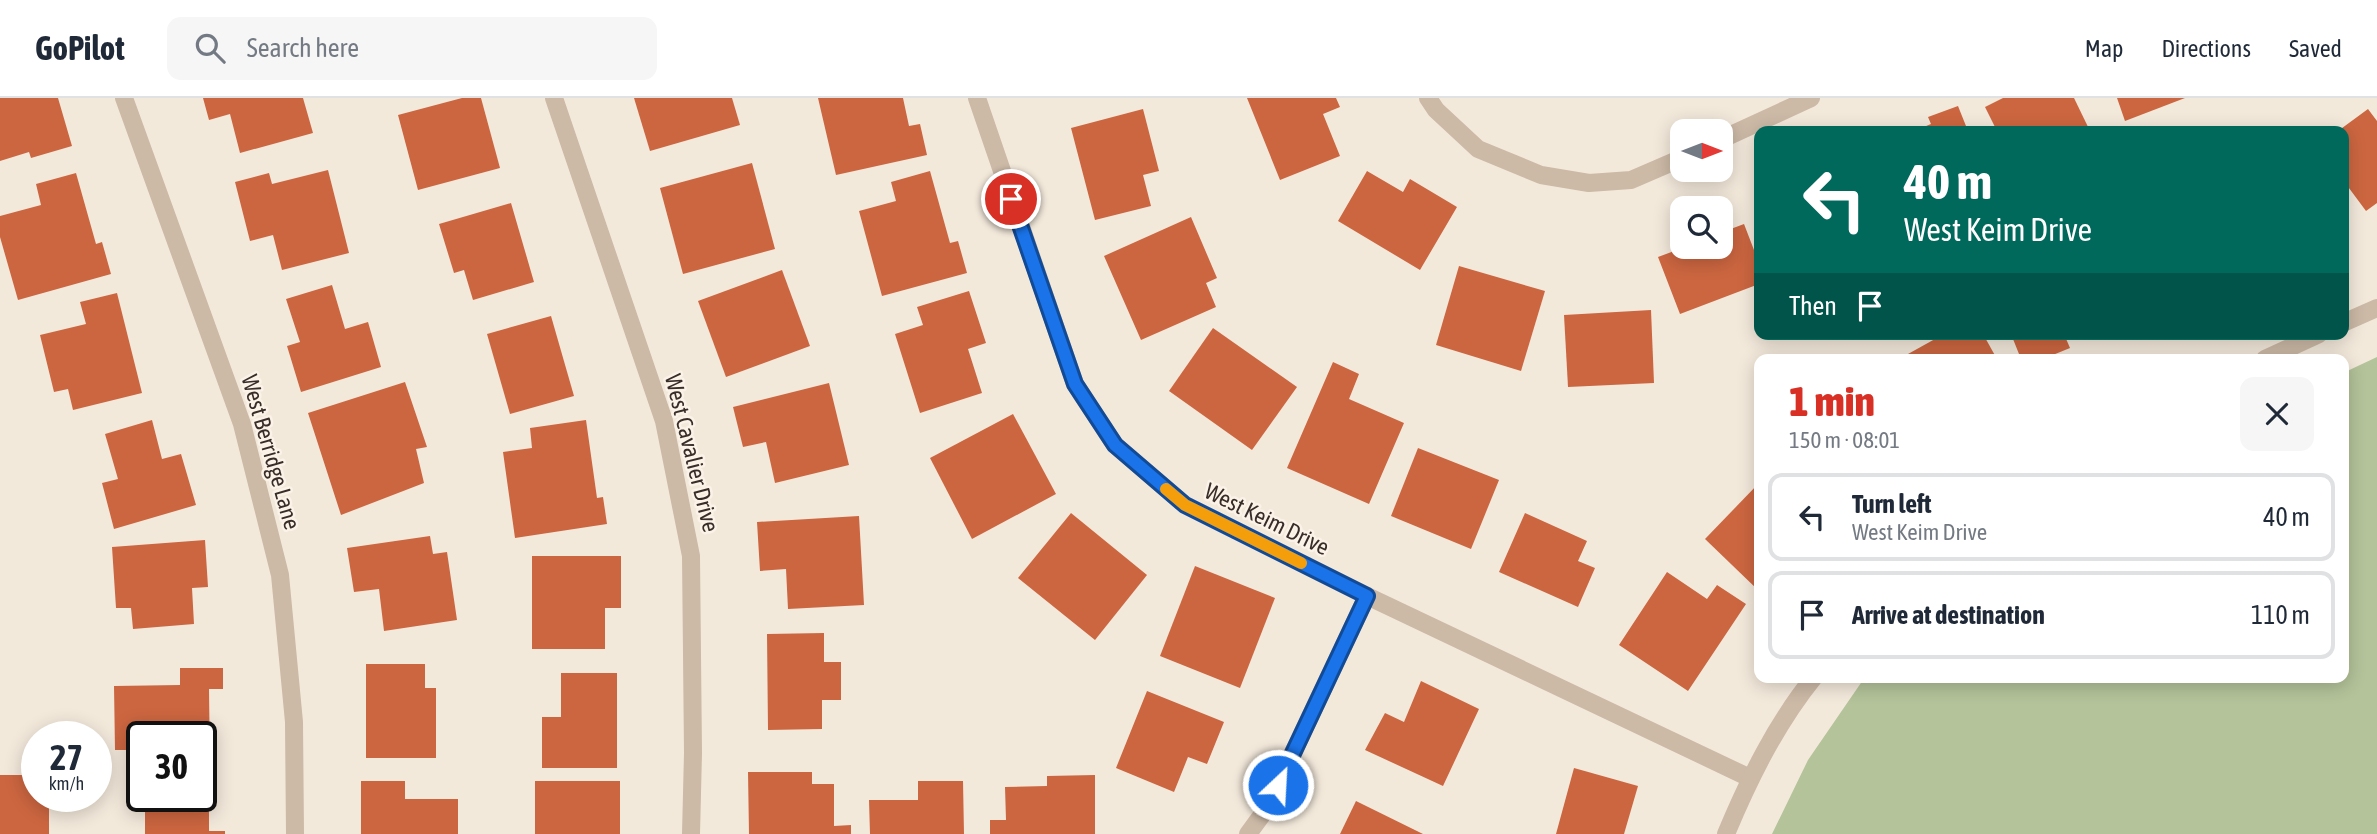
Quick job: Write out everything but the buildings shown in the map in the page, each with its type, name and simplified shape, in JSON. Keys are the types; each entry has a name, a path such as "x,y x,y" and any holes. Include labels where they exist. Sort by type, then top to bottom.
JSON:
{"street":[{"name":"West Berridge Lane","path":"124,98 242,424 279,575 294,722 295,834"},
{"name":"West Cavalier Drive","path":"554,98 664,421 691,556 691,834"},
{"name":"West Keim Drive","path":"977,98 1075,384 1115,445 1185,505 1367,596 1750,778"},
{"path":"1428,98 1436,110 1478,149 1541,175 1588,183 1631,180 1670,163"},
{"path":"1733,134 1811,98"},
{"path":"2349,320 2377,308"},
{"path":"2276,354 2306,340"},
{"path":"1248,834 1267,808 1367,596"},
{"path":"1726,834 1750,778 1809,683"}],"green space":[{"path":"2377,357 2377,834 1772,834 1808,760 1861,683 2349,683 2349,370"}],"slow traffic":[{"path":"1166,489 1185,505 1301,563"}],"route":[{"path":"1011,199 1075,384 1115,445 1185,505 1367,596 1278,785"}]}
